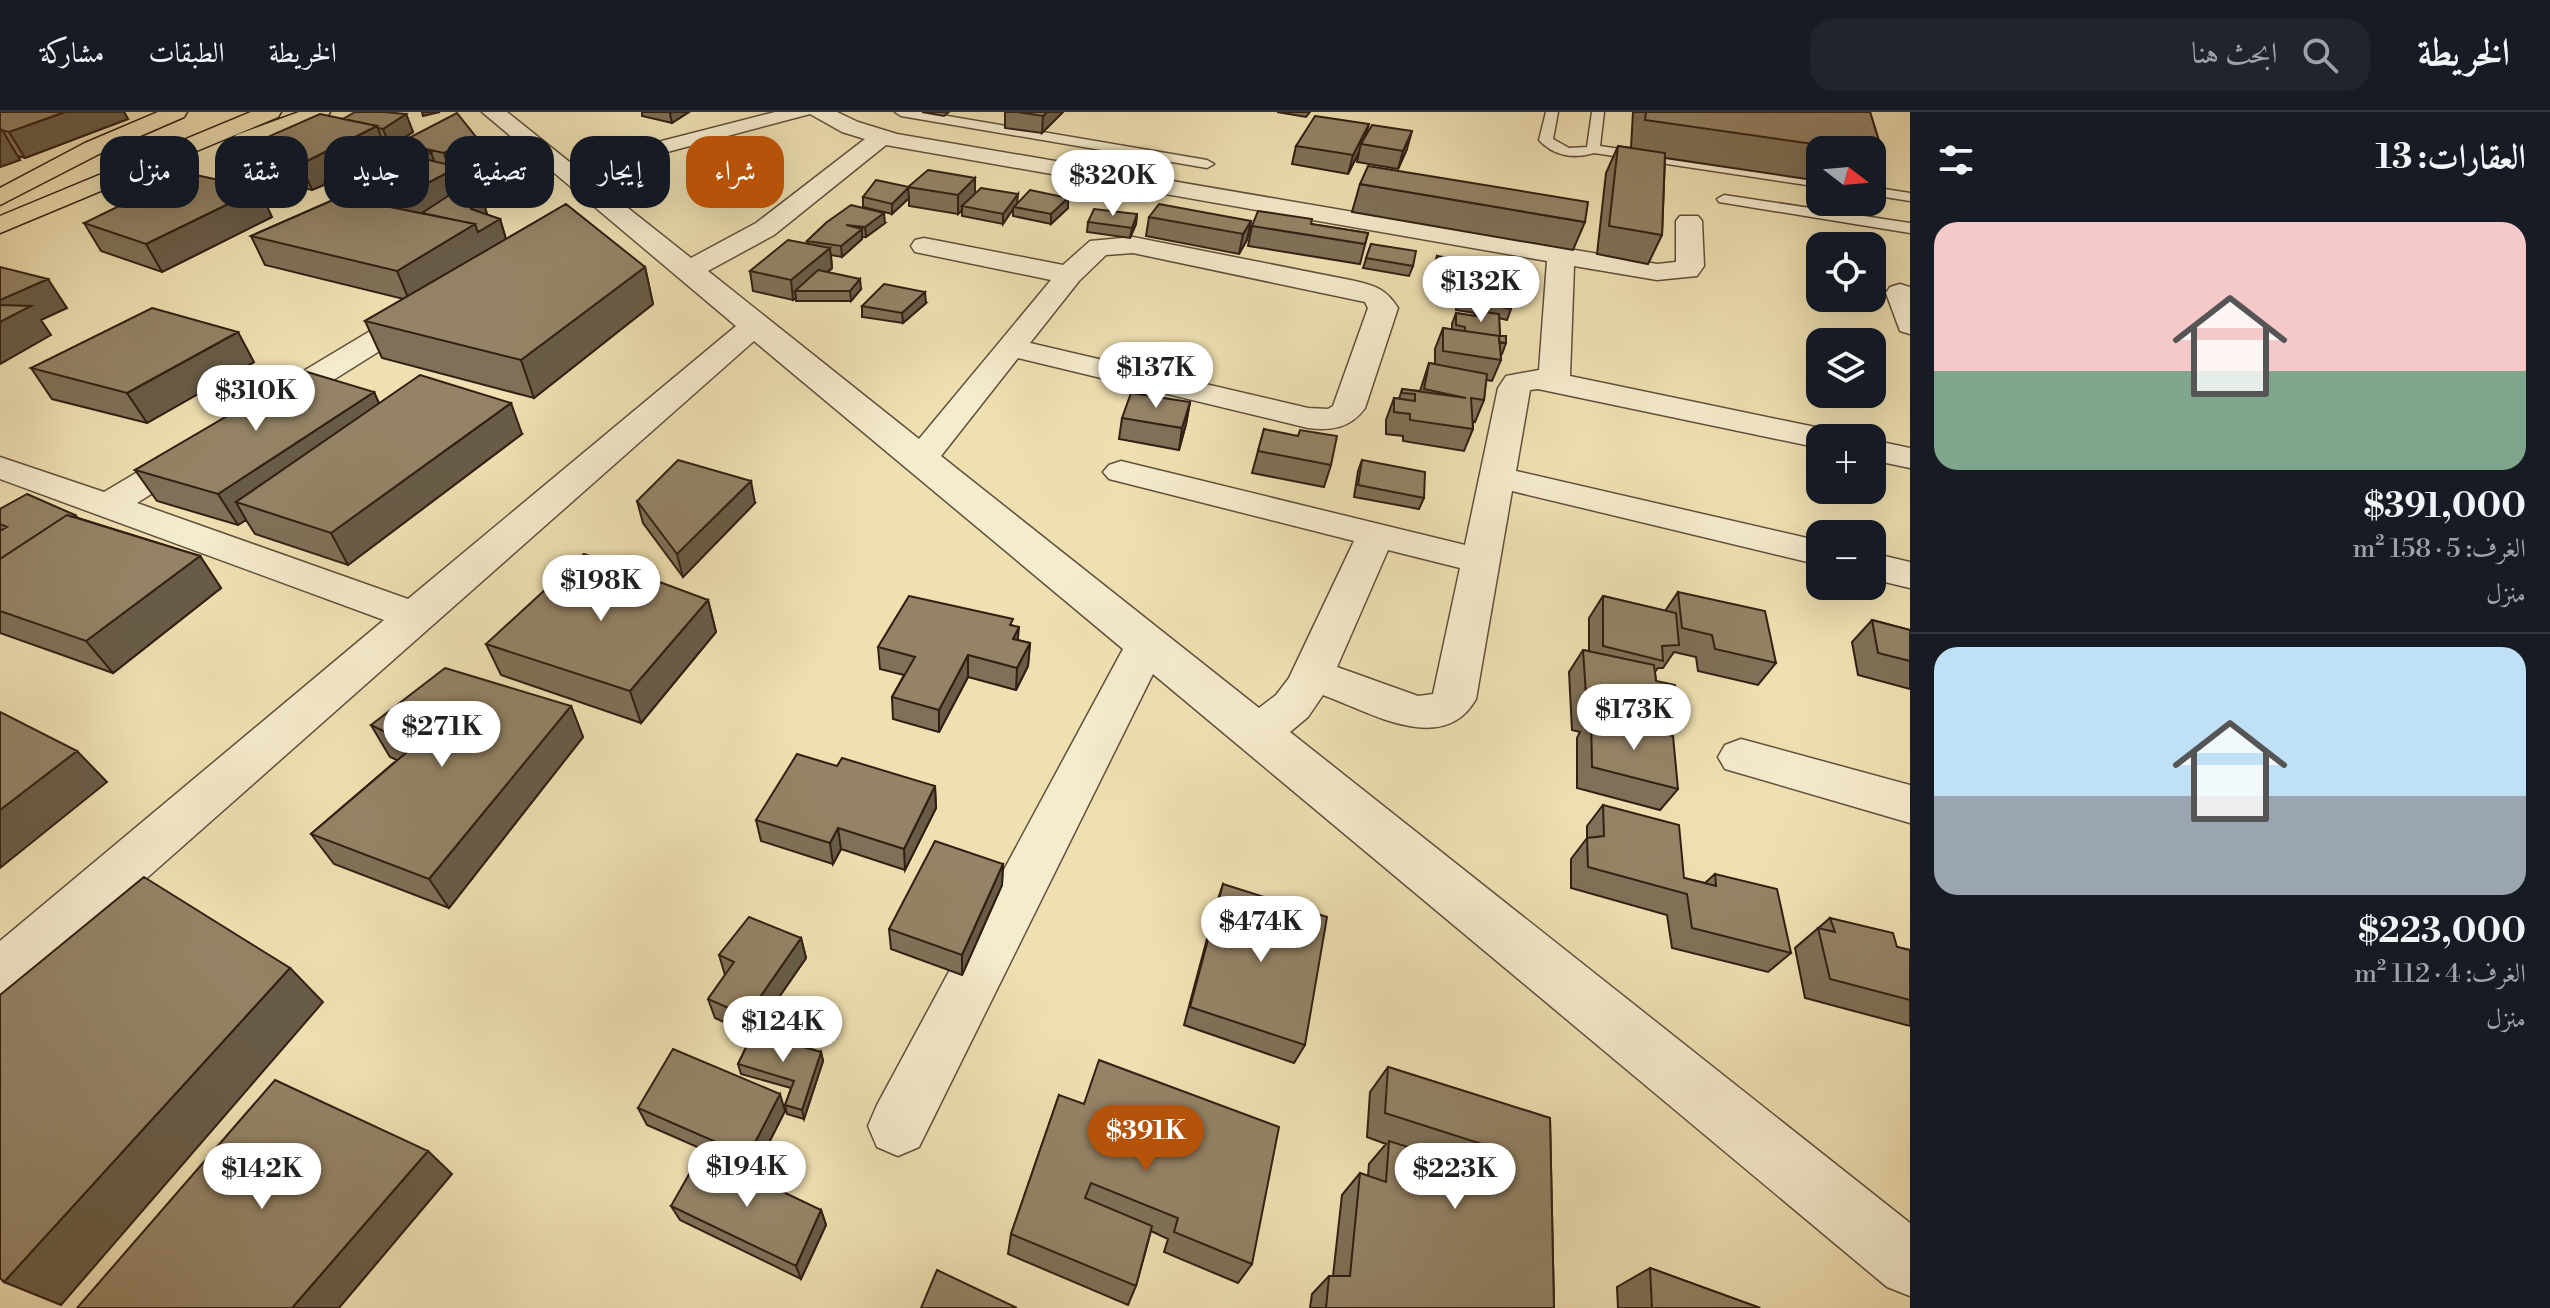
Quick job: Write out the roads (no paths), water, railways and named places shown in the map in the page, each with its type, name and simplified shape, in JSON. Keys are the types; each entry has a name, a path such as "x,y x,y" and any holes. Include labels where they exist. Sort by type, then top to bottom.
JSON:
{"highway":[{"path":"0,198 93,148 176,112"},
{"path":"0,198 218,112"},
{"path":"0,225 270,112"},
{"path":"89,189 211,152 319,112"}],"street":[{"path":"493,112 567,172 589,209 687,270 1910,1264"},
{"path":"567,172 801,112"},
{"path":"820,112 850,127 881,137 1657,272 1680,273 1690,266 1689,221"},
{"path":"687,270 752,240 881,137"},
{"path":"921,459 1069,275 1099,247 1133,245 1355,289 1376,296 1383,308 1349,408 1335,419 1308,418 1013,348"},
{"path":"924,246 1069,275"},
{"path":"1554,382 1561,255"},
{"path":"241,423 455,292"},
{"path":"1900,293 1910,325"},
{"path":"0,974 755,325"},
{"path":"1312,674 1415,712 1427,714 1449,707 1454,699 1517,383 1526,379 1554,382 1806,435"},
{"path":"107,506 214,440"},
{"path":"1886,453 1910,458"},
{"path":"0,467 416,617"},
{"path":"1121,472 1481,561"},
{"path":"1496,477 1806,550"},
{"path":"1258,734 1292,706 1312,674 1376,535"},
{"path":"1886,569 1910,575"},
{"path":"898,1126 1147,644"},
{"path":"1741,757 1910,804"}],"lane":[{"path":"901,112 1207,164"},
{"path":"985,127 1003,112"},
{"path":"1552,112 1546,140 1548,144 1573,152 1593,149 1806,181"},
{"path":"1593,149 1598,112"},
{"path":"1790,179 1794,210"},
{"path":"1886,192 1910,197"},
{"path":"1724,199 1910,228"}]}
